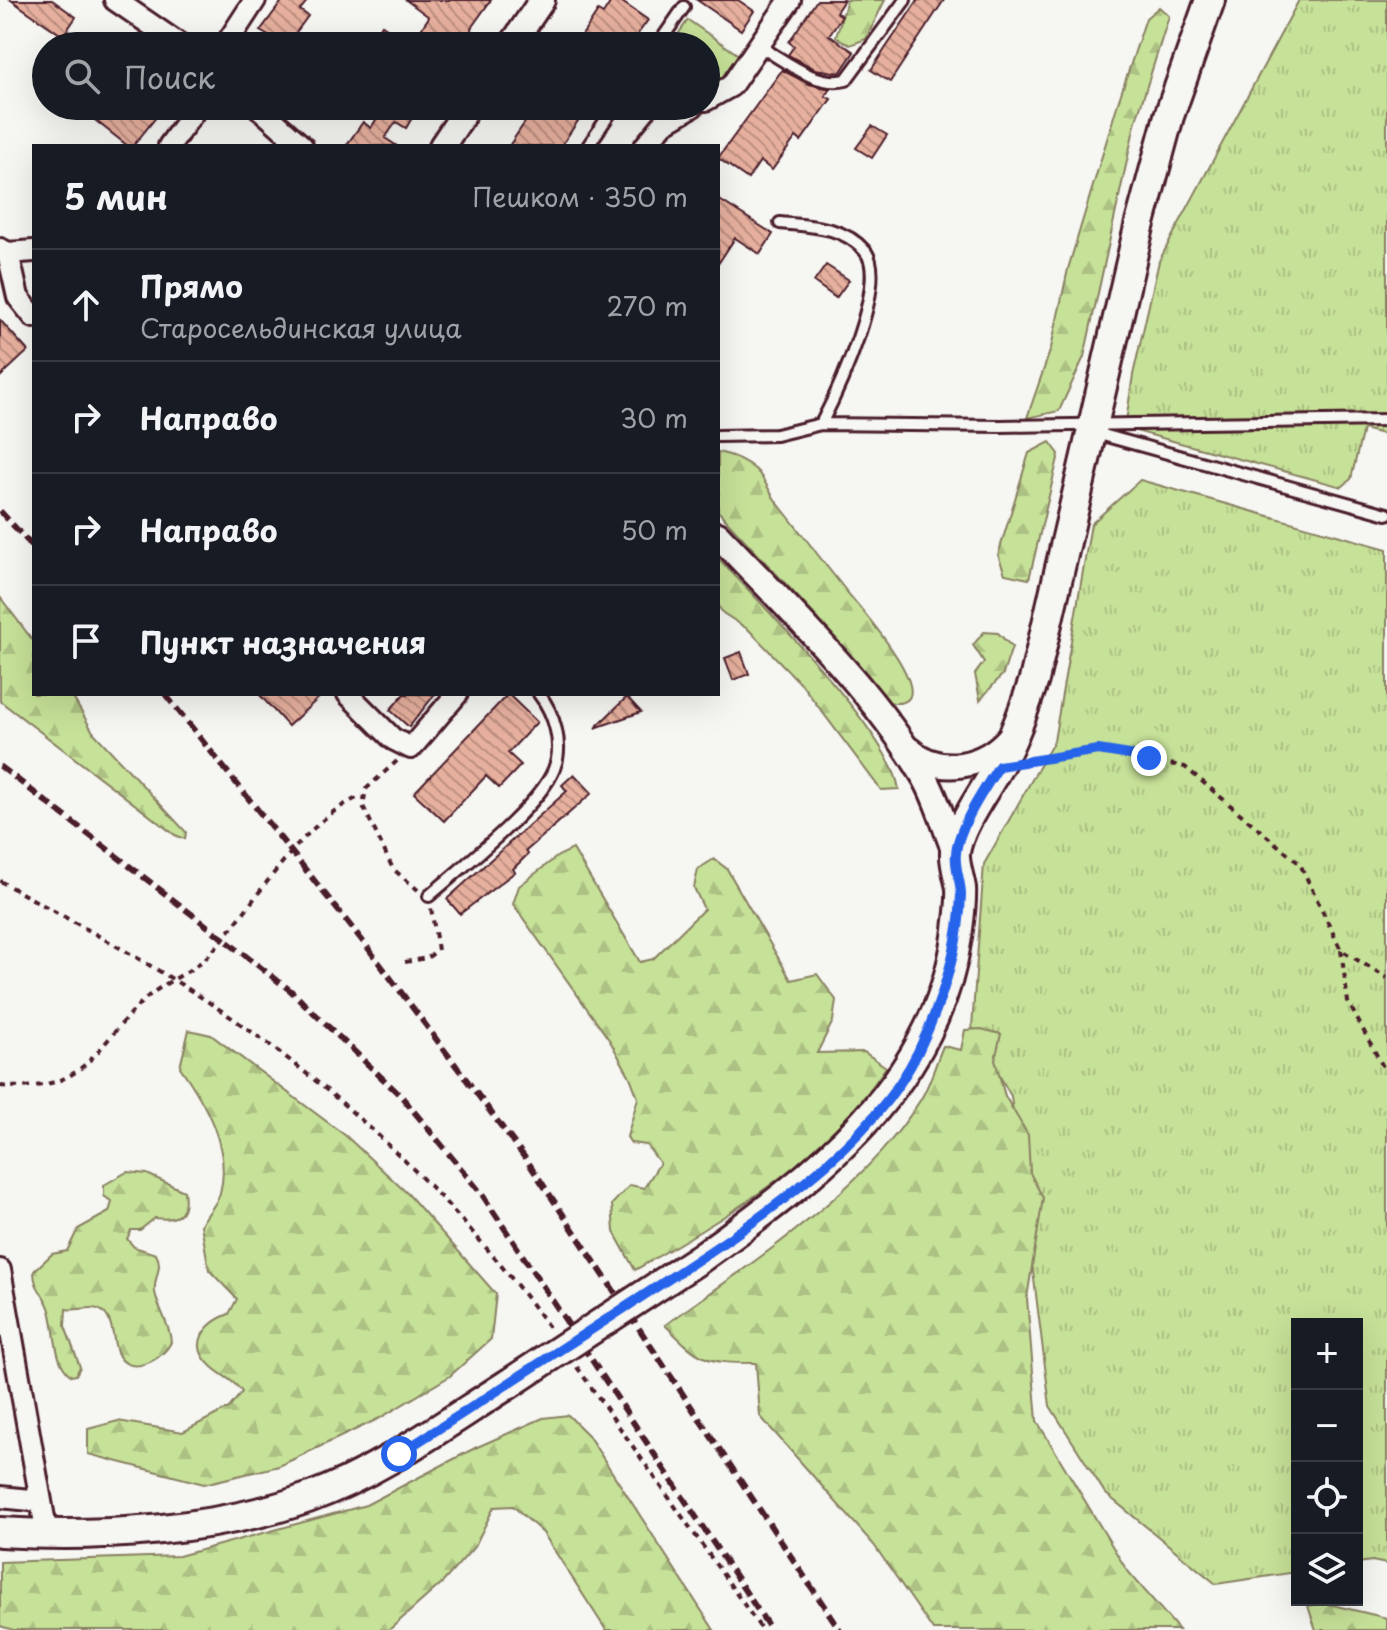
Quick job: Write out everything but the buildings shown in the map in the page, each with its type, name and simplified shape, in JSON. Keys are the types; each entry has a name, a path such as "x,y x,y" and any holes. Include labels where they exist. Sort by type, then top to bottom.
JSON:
{"main road":[{"path":"0,1532 47,1535 225,1522 310,1497 399,1454 699,1259 775,1205 857,1134 915,1057 937,1012 955,948 961,892 955,852 978,799 1017,729 1034,680 1090,426 1169,116 1210,0"}],"street":[{"path":"115,0 162,32"},
{"path":"234,32 255,0"},
{"path":"520,32 542,0"},
{"path":"720,92 731,86 790,0"},
{"path":"170,144 188,120"},
{"path":"273,120 300,144"},
{"path":"443,144 460,120"},
{"path":"647,144 669,120"},
{"path":"32,251 4,251 18,297 32,314"},
{"path":"720,537 830,654 900,742 926,780 955,852"},
{"path":"350,696 393,739 411,748 455,696"},
{"path":"900,742 925,761 948,765 974,764 1000,749 1017,729"},
{"path":"0,1270 47,1535"},
{"path":"0,1497 41,1501"}],"lane":[{"path":"759,46 830,84 846,80 905,0"},
{"path":"667,32 684,7"},
{"path":"589,144 606,120"},
{"path":"780,223 830,227 866,251 874,274 842,384 821,424"},
{"path":"720,436 776,435 821,424 1090,426 1387,420"},
{"path":"1090,426 1387,514"},
{"path":"429,896 544,787 554,770 559,751 554,721 540,696"}],"path":[{"path":"0,1086 33,1089 57,1083 98,1056 145,999 175,982 213,952 307,836 346,802 362,796 411,748"},
{"path":"999,766 1098,750 1185,767 1300,864 1341,950 1348,1002 1387,1074"},
{"path":"362,796 363,806 393,869 429,896 438,950 427,958 405,962"},
{"path":"0,881 175,982 291,1061 349,1107 457,1212 558,1339"},
{"path":"1341,950 1387,978"},
{"path":"576,1366 762,1630"}],"green space":[{"path":"847,0 885,0 866,39 850,45 836,37"},
{"path":"1299,0 1387,0 1387,435 1363,429 1351,479 1342,487 1125,428 1133,375 1159,261"},
{"path":"1159,7 1169,16 1135,124 1084,357 1059,411 1027,418 1051,348 1068,269 1117,106 1146,18"},
{"path":"688,20 705,32 680,32"},
{"path":"720,42 740,56 720,86"},
{"path":"1050,442 1059,454 1029,579 1005,574 998,555 1029,453"},
{"path":"720,453 743,461 759,473 776,501 880,632 905,672 911,688 908,700 888,702 877,694 824,626 720,513"},
{"path":"1140,480 1387,549 1387,1564 1363,1562 1363,1318 1291,1318 1291,1573 1216,1584 1105,1493 1050,1406 1011,1096 972,1027 984,864 1054,741 1091,524"},
{"path":"720,560 849,703 890,764 899,789 881,790 802,685 749,630 720,609"},
{"path":"0,597 32,639 32,696 72,696 93,732 186,832 185,839 175,835 0,701"},
{"path":"984,632 998,633 1012,647 1003,674 980,700 975,674 984,662 973,645"},
{"path":"573,849 640,962 653,959 704,909 694,888 698,869 714,859 727,869 791,980 817,974 836,1000 833,1021 817,1053 864,1052 886,1067 834,1131 804,1158 740,1206 635,1270 614,1232 612,1204 630,1185 644,1188 660,1163 646,1145 631,1143 627,1137 638,1098 610,1041 513,904 519,886 558,856"},
{"path":"981,1029 1001,1034 995,1060 1005,1096 1028,1135 1030,1173 1043,1198 1027,1298 1037,1421 1126,1569 1179,1630 933,1630 874,1545 760,1416 756,1363 704,1358 665,1325 768,1251 836,1196 868,1166 919,1102 943,1046 961,1050 965,1030"},
{"path":"189,1030 211,1035 346,1136 408,1194 496,1294 491,1339 450,1376 380,1418 279,1466 204,1484 88,1454 88,1429 118,1421 183,1432 229,1408 242,1392 212,1367 201,1351 200,1343 206,1329 229,1314 237,1299 209,1270 201,1225 220,1193 222,1160 214,1126 180,1067"},
{"path":"127,1172 147,1174 184,1191 184,1206 179,1215 155,1218 140,1230 131,1230 127,1239 134,1247 156,1254 159,1268 155,1292 171,1342 153,1360 145,1364 129,1364 117,1352 111,1324 102,1311 93,1308 66,1309 65,1326 80,1367 72,1376 61,1362 51,1313 37,1286 34,1271 52,1254 67,1251 78,1229 109,1212 112,1202 104,1196 104,1185"},
{"path":"568,1415 588,1435 714,1630 606,1630 543,1533 513,1506 494,1507 475,1546 443,1582 389,1630 13,1630 0,1626 0,1562 179,1556 366,1505 475,1448 543,1418"},
{"path":"1308,1606 1337,1606 1387,1618 1387,1630 1316,1630"}],"railway":[{"path":"0,511 32,546"},
{"path":"167,696 365,944 528,1162 840,1630"},
{"path":"0,766 291,991 402,1097 481,1193 771,1630"}],"route":[{"path":"399,1454 699,1259 775,1205 857,1134 915,1057 937,1012 957,936 961,892 955,852 978,799 999,766 1098,750 1149,758"}]}
